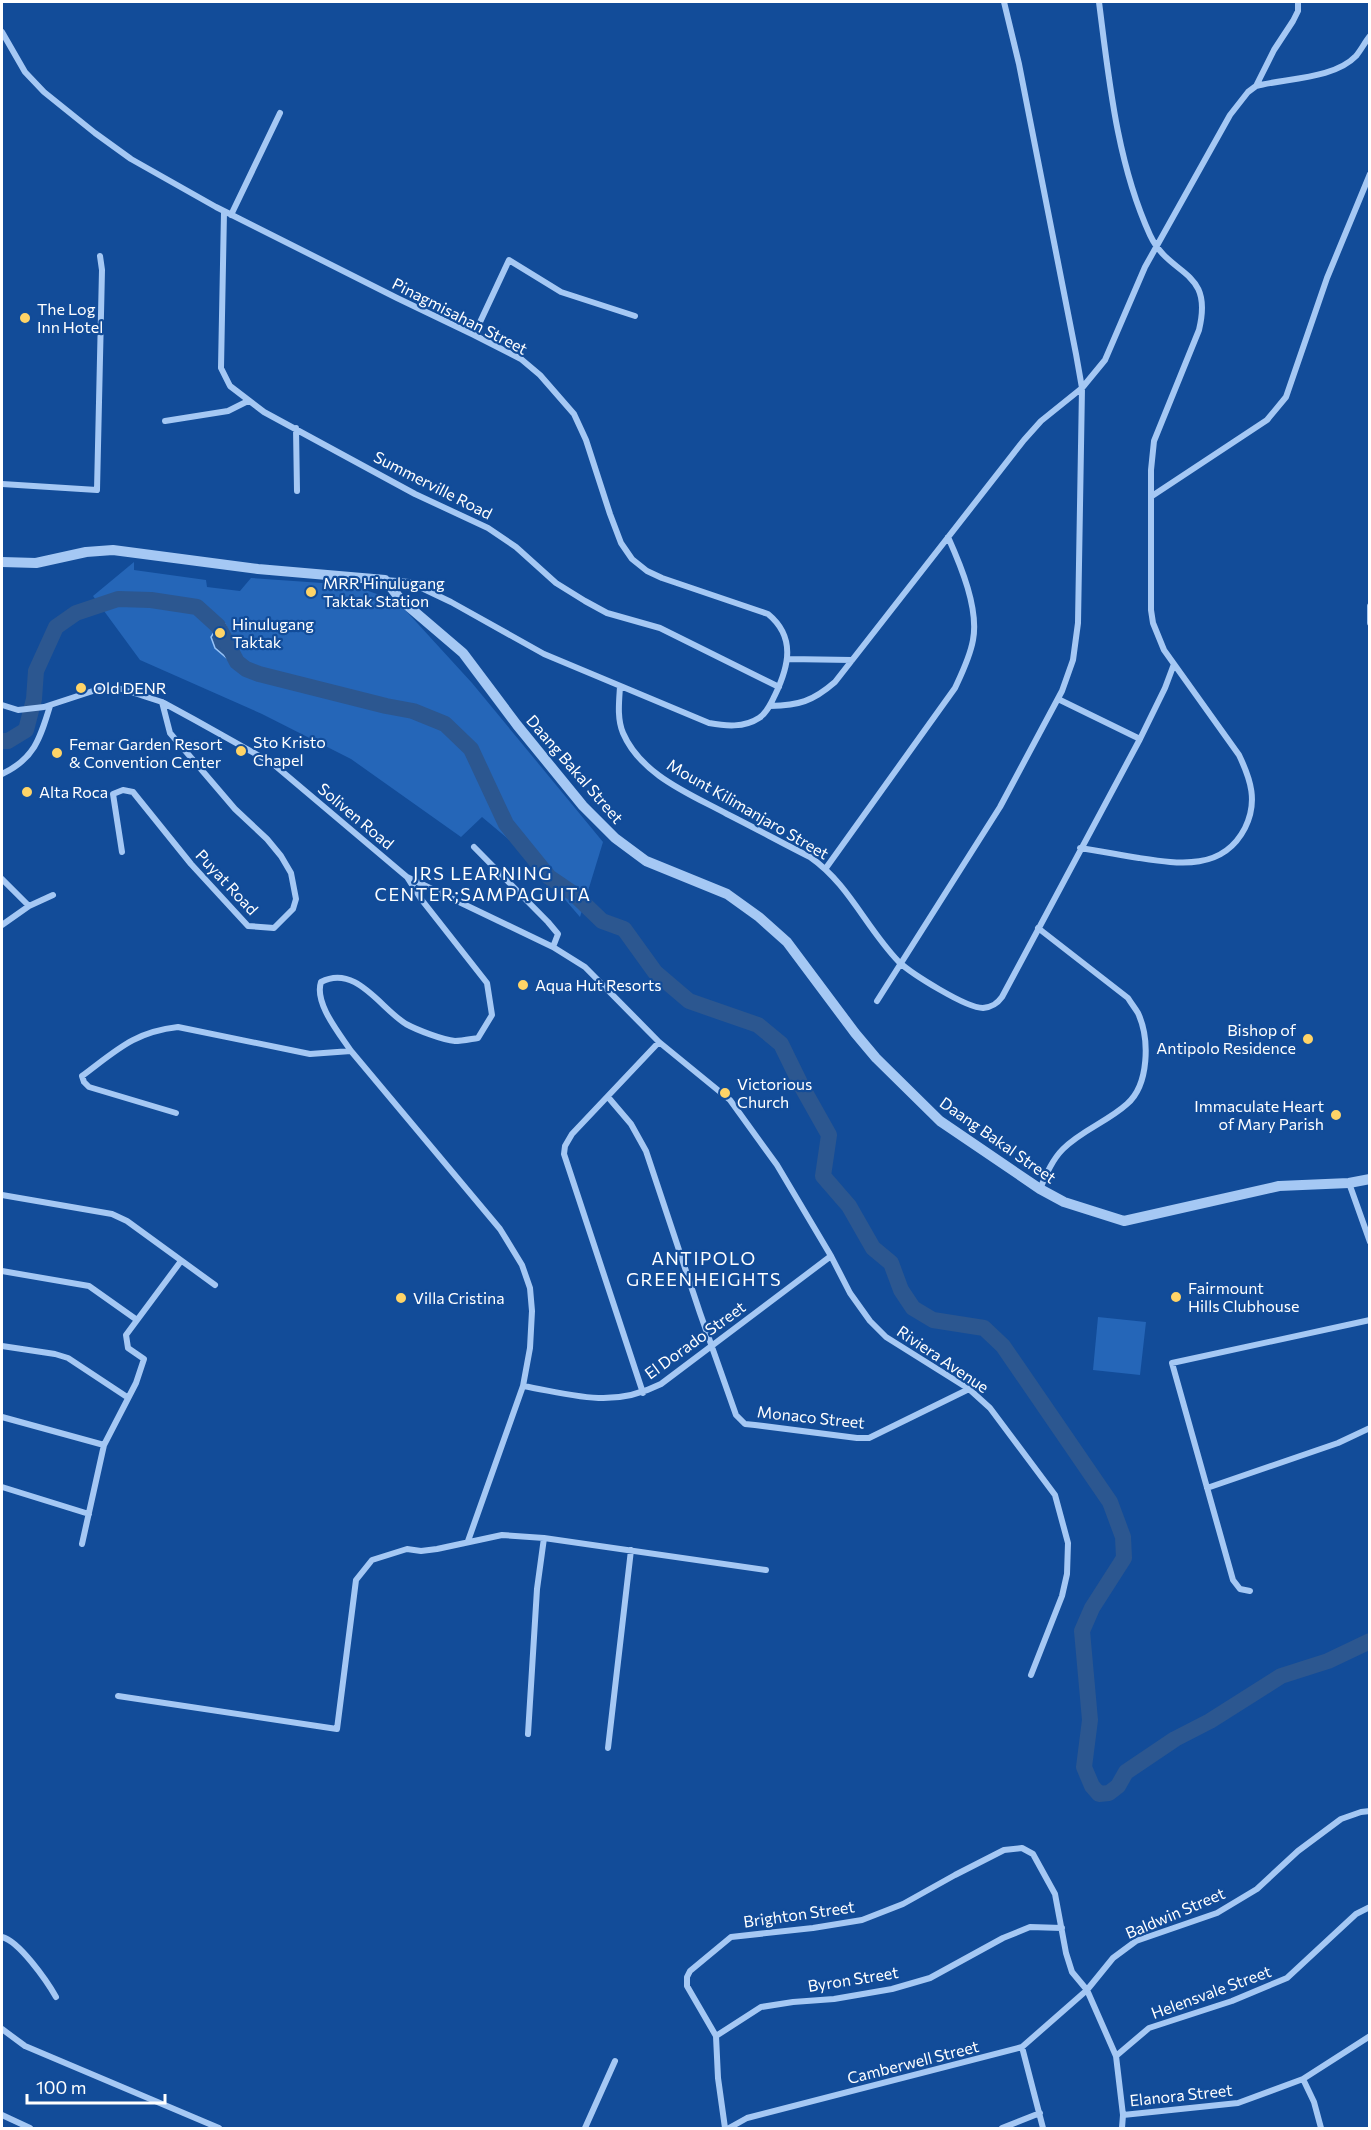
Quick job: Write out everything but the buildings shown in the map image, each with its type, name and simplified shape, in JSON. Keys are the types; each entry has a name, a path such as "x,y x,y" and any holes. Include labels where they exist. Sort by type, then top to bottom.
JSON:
{"street":[{"path":"878,1001 1000,807 1058,699 1073,660 1078,623 1082,388 1028,110 1004,2"},
{"path":"1080,848 1168,863 1187,864 1204,861 1220,855 1231,847 1247,825 1254,804 1247,772 1239,754 1164,650 1153,623 1151,610 1151,470 1154,441 1199,330 1203,301 1194,282 1156,248 1133,186 1118,128 1099,2"},
{"path":"770,706 797,705 817,696 835,682 1024,440 1041,421 1082,388 1105,360 1145,267 1230,115 1248,92 1256,86 1274,50 1298,11 1298,2"},
{"name":"Pinagmisahan Street","path":"2,32 25,72 44,92 131,159 227,213 521,359 540,375 574,414 586,440 621,543 632,559 647,571 662,578 768,614 776,620 787,643 788,659"},
{"path":"1256,86 1328,73 1338,69 1356,55 1370,36"},
{"path":"227,213 280,113"},
{"path":"1152,496 1253,431 1268,420 1286,398 1327,278 1370,174"},
{"name":"Summerville Road","path":"227,213 221,368 230,386 264,412 415,494 488,528 516,547 556,583 607,613 660,628 779,687"},
{"path":"2,484 97,489 102,270 100,256"},
{"path":"474,335 509,260 561,292 635,316"},
{"path":"165,421 228,411 248,401"},
{"path":"296,428 297,491"},
{"path":"826,868 955,688 967,662 974,639 974,614 960,563 948,537"},
{"path":"2,562 36,564 86,552 113,550 258,569 409,582 451,602 544,654 709,723 730,726 750,723 760,717 770,706 788,659 852,660"},
{"name":"Daang Bakal Street","path":"385,580 401,600 463,653 517,725 583,806 615,838 646,861 728,894 759,917 787,942 855,1034 876,1058 940,1121 1040,1189 1064,1202 1124,1221 1279,1186 1349,1183 1370,1179"},
{"path":"1370,606 1370,623"},
{"path":"1040,1189 1061,1151 1080,1134 1129,1103 1138,1090 1145,1054 1138,1013 1128,998 1038,928 1140,739 1174,664"},
{"name":"Mount Kilimanjaro Street","path":"620,687 619,711 622,733 648,766 682,791 810,857 826,868 901,963 931,984 970,1005 991,1007 1002,997 1038,928"},
{"name":"Soliven Road","path":"2,705 18,710 47,707 102,688 122,689 162,702 272,763 407,877 553,947 585,967 659,1042"},
{"path":"1058,699 1140,739"},
{"name":"Puyat Road","path":"122,852 113,794 123,790 133,792 191,864 248,926 274,928 293,909 296,899 291,873 281,856 215,787 170,733 162,702"},
{"path":"2,774 30,756 44,727 47,707"},
{"path":"474,847 558,934 553,947"},
{"path":"407,877 421,899 487,983 492,1015 478,1038 454,1041 406,1024 362,987 344,977 332,976 321,982 318,989 319,998 335,1028 351,1051 500,1229 522,1265 530,1288 532,1311 530,1348 523,1386 468,1541"},
{"path":"2,879 28,906"},
{"path":"2,925 28,906 53,895"},
{"path":"176,1113 89,1087 82,1076 134,1038 156,1030 178,1027 310,1054 351,1051"},
{"path":"643,1393 565,1163 564,1154 565,1146 572,1134 659,1042"},
{"name":"Riviera Avenue","path":"659,1042 730,1100 777,1165 831,1256 850,1293 870,1321 886,1337 969,1389 990,1408 1055,1495 1068,1543 1067,1574 1062,1596 1030,1675"},
{"name":"Monaco Street","path":"608,1097 631,1124 646,1151 736,1415 745,1424 869,1438 969,1389"},
{"path":"1349,1183 1370,1242"},
{"path":"2,1195 112,1214 127,1221 215,1285"},
{"name":"El Dorado Street","path":"523,1386 582,1397 614,1399 643,1393 661,1384 831,1256"},
{"path":"82,1544 104,1445 136,1383 144,1359 128,1348 126,1335 182,1261"},
{"path":"2,1271 89,1286 137,1320"},
{"path":"1250,1591 1240,1589 1233,1581 1172,1363 1370,1320"},
{"path":"2,1346 68,1358 127,1397"},
{"path":"2,1417 104,1445"},
{"path":"1207,1488 1338,1443 1370,1428"},
{"path":"2,1487 89,1514"},
{"path":"118,1696 337,1729 356,1580 372,1560 407,1548 422,1551 437,1549 502,1534 766,1570"},
{"path":"528,1734 537,1589 544,1538"},
{"path":"608,1748 631,1550"},
{"name":"Baldwin Street","path":"1087,1990 1113,1958 1136,1941 1217,1913 1257,1889 1298,1851 1341,1819 1370,1811"},
{"name":"Brighton Street","path":"716,2036 687,1986 687,1977 690,1971 717,1947 732,1937 862,1920 903,1904 1004,1850 1022,1848 1033,1854 1055,1894 1062,1928"},
{"name":"Helensvale Street","path":"1116,2056 1149,2028 1232,2001 1287,1978 1356,1914 1370,1907"},
{"name":"Byron Street","path":"716,2036 760,2007 834,1999 892,1989 930,1978 1004,1938 1030,1927 1062,1928"},
{"path":"1062,1928 1072,1972 1087,1990 1116,2056 1123,2115 1122,2128"},
{"path":"2,1937 13,1942 50,1986 56,1997"},
{"name":"Camberwell Street","path":"727,2128 747,2118 1022,2047 1087,1990"},
{"path":"2,2029 25,2046 219,2128"},
{"path":"716,2036 718,2078 727,2128"},
{"name":"Elanora Street","path":"1123,2115 1238,2103 1303,2079 1368,2041"},
{"path":"1022,2047 1043,2128"},
{"path":"585,2128 615,2061"},
{"path":"1303,2079 1314,2102 1321,2128"},
{"path":"1002,2128 1040,2113"},
{"path":"2,2115 30,2128"}],"shaded area":[{"path":"134,562 134,570 206,580 207,587 240,591 251,578 351,585 397,601 472,683 603,842 580,917 525,853 482,817 461,837 351,759 262,714 140,660 93,596"},
{"path":"225,624 239,657 259,674 243,672 215,648 211,637 218,626"},
{"path":"1098,1317 1146,1322 1140,1375 1093,1370"}],"waterway":[{"path":"2,741 8,741 26,730 34,699 36,671 56,627 76,613 118,599 151,600 197,607 218,626 237,662 246,669 413,711 445,724 471,749 506,824 549,877 574,894 602,921 624,929 655,972 689,1001 758,1025 781,1044 829,1135 823,1176 849,1206 873,1248 891,1263 901,1290 913,1308 933,1320 984,1328 1003,1346 1110,1502 1123,1537 1124,1558 1092,1608 1082,1631 1090,1720 1084,1767 1092,1786 1099,1794 1109,1793 1118,1786 1126,1772 1175,1739 1210,1721 1281,1676 1328,1661 1370,1641"}],"place":[{"name":"The Log Inn Hotel","path":"25,318"},
{"name":"MRR Hinulugang Taktak Station","path":"311,592"},
{"name":"Hinulugang Taktak","path":"220,633"},
{"name":"Old DENR","path":"81,688"},
{"name":"Sto Kristo Chapel","path":"241,751"},
{"name":"Femar Garden Resort & Convention Center","path":"57,753"},
{"name":"Alta Roca","path":"27,792"},
{"name":"Aqua Hut Resorts","path":"523,985"},
{"name":"Bishop of Antipolo Residence","path":"1308,1039"},
{"name":"Victorious Church","path":"725,1093"},
{"name":"Immaculate Heart of Mary Parish","path":"1336,1115"},
{"name":"Fairmount Hills Clubhouse","path":"1176,1297"},
{"name":"Villa Cristina","path":"401,1298"}],"district":[{"name":"JRS LEARNING CENTER;SAMPAGUITA","path":"483,884"},
{"name":"ANTIPOLO GREENHEIGHTS","path":"704,1269"}]}
